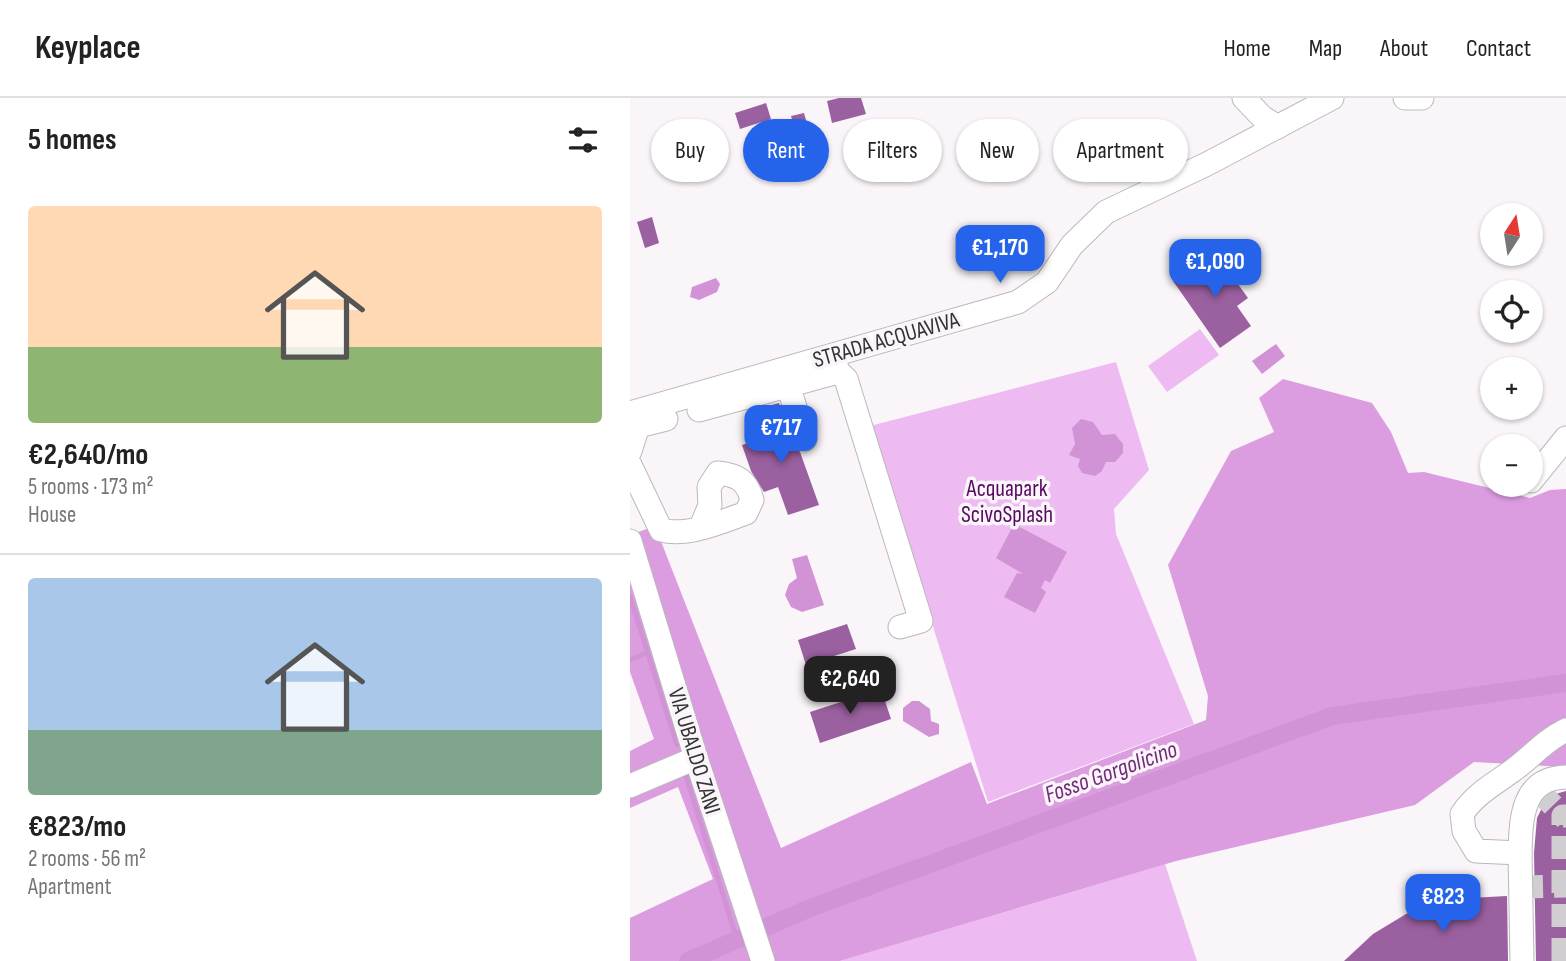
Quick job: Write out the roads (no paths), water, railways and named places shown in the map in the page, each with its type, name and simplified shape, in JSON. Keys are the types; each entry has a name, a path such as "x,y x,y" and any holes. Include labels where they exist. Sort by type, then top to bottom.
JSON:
{"street":[{"path":"1244,98 1262,117 1278,127"},
{"name":"STRADA ACQUAVIVA","path":"630,413 835,364 1027,298 1047,282 1077,239 1106,212 1332,98"},
{"path":"1405,98 1422,98"},
{"path":"630,451 638,426 788,386 835,364 846,379 921,621 900,627"},
{"path":"788,386 805,439"},
{"path":"1543,467 1566,438"},
{"path":"630,465 662,530 675,534 701,527"},
{"name":"VIA UBALDO ZANI","path":"630,541 696,758 761,954"},
{"path":"1520,853 1492,854 1476,850 1464,831 1462,814 1472,798 1515,769 1543,741 1566,730"},
{"path":"630,786 696,758"},
{"path":"1522,961 1522,810 1536,789 1546,781 1566,777"}],"waterway":[{"path":"630,597 677,745"},
{"path":"630,660 648,652"},
{"name":"Fosso Gorgolicino","path":"688,961 810,908 1332,716 1566,683"},
{"path":"686,776 737,940"}],"tunnel":[{"path":"1537,789 1566,819"},
{"path":"1563,961 1563,816 1566,816"},
{"path":"1520,887 1566,886"}],"park label":[{"name":"Acquapark ScivoSplash","path":"1007,502"}]}
